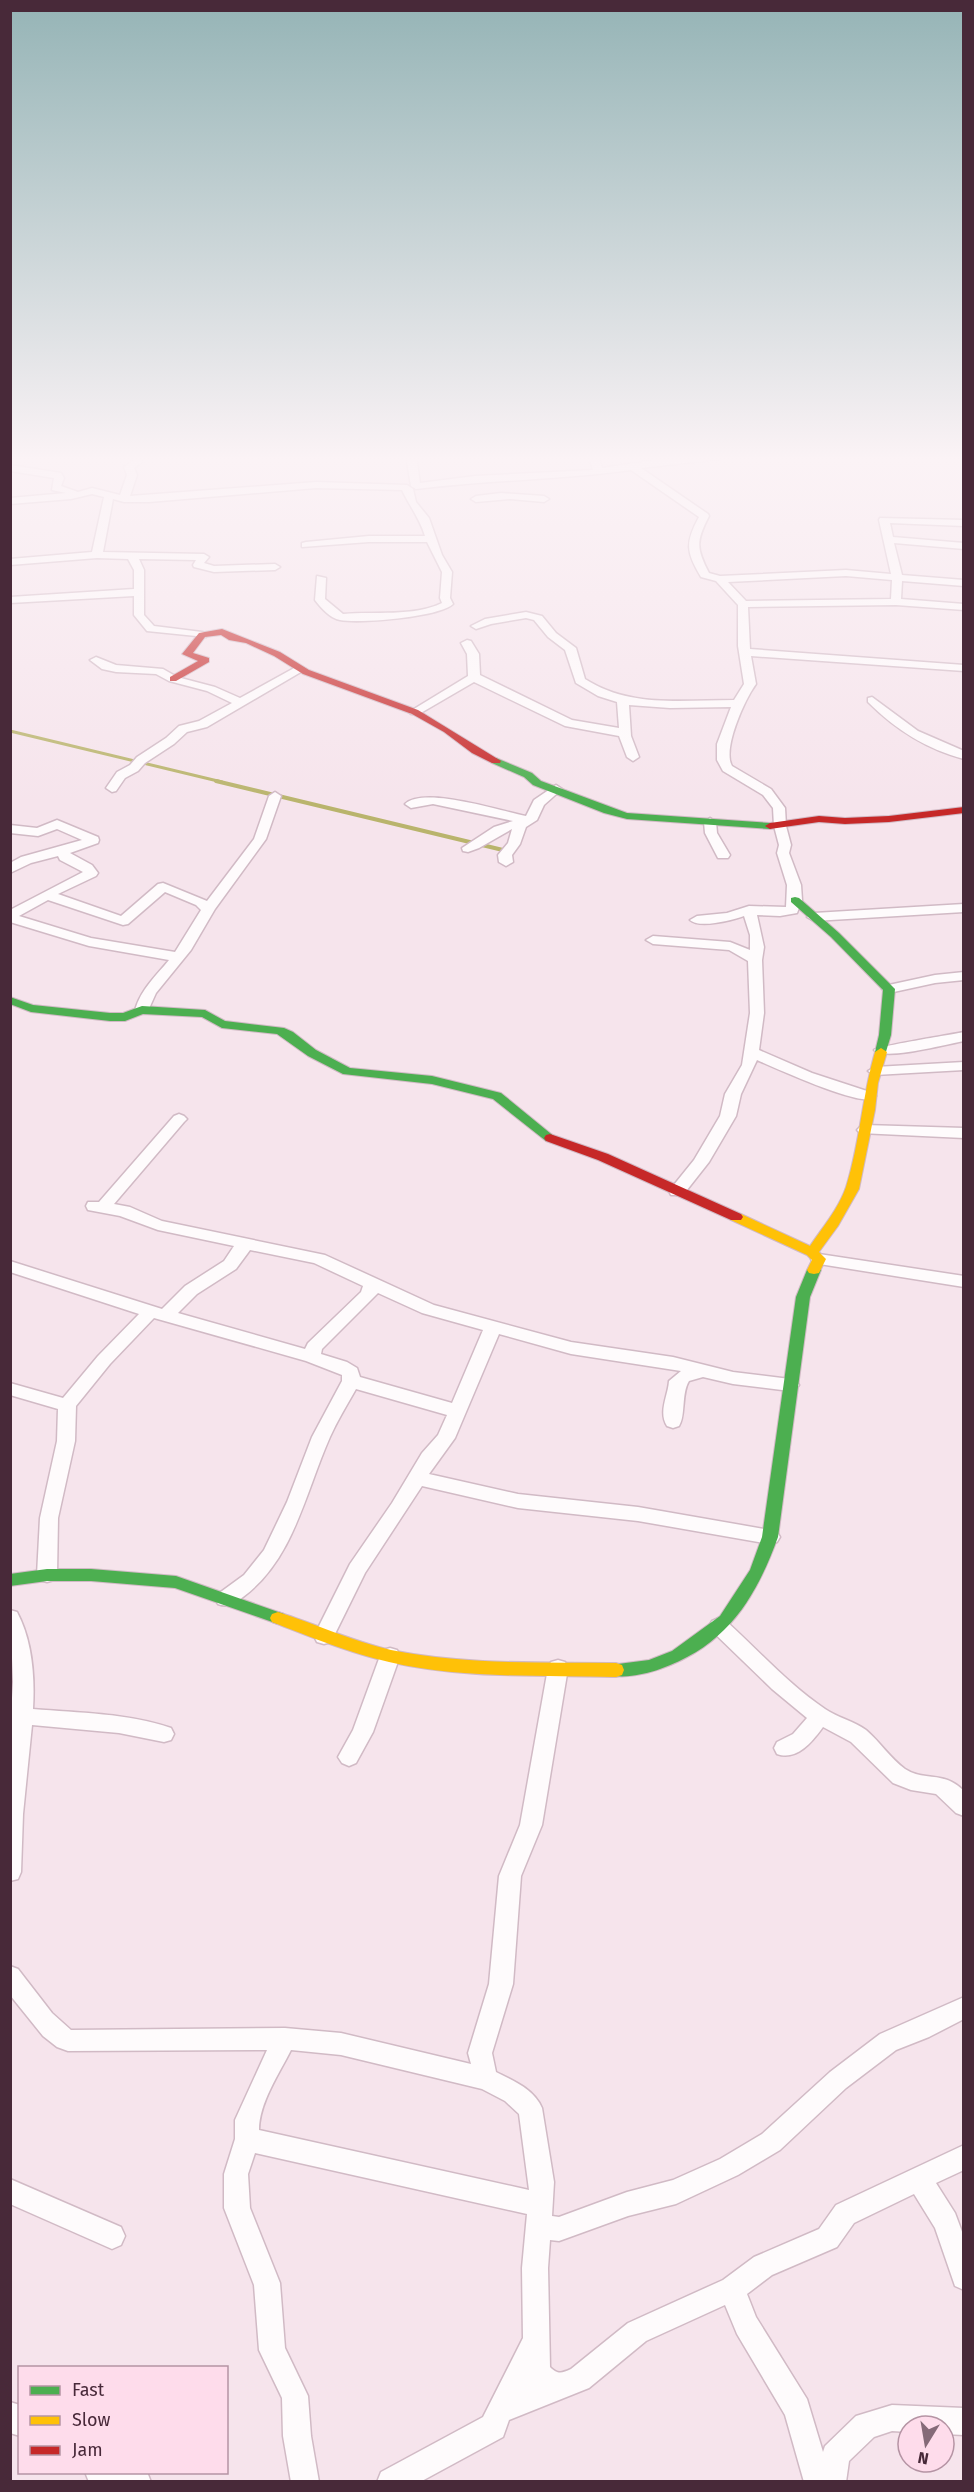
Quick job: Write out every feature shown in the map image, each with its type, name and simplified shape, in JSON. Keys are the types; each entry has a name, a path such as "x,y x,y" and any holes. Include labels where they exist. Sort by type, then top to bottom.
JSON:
{"street":[{"path":"139,572 139,615 152,629 202,635 222,632 232,638 248,641 277,654 300,669 415,712 447,730 475,751 528,775 537,783 608,811 627,816 755,827 780,826 819,819 845,821 890,819 963,810"},
{"path":"321,578 320,600 335,615 341,617 419,613 442,608 448,604 445,598 447,572"},
{"path":"704,572 705,575 720,579 846,573 963,583"},
{"path":"896,572 896,602"},
{"path":"697,920 729,917 749,910 780,912 792,910 795,900 795,885 783,853 785,845 780,826 779,808 767,792 722,763 721,749 728,735 737,704 750,684 745,652 743,604 720,579"},
{"path":"10,600 139,592"},
{"path":"743,604 896,602 963,607"},
{"path":"476,626 489,621 526,615 538,618 552,635 570,648 580,681 603,694 623,700 682,704 737,704"},
{"path":"173,679 206,660 187,654 202,635"},
{"path":"467,643 473,654 474,677"},
{"path":"745,652 963,668"},
{"path":"96,660 107,667 147,670 169,675 173,679 211,689 241,703"},
{"path":"112,788 121,774 134,768 141,760 170,741 183,729 203,724 300,669"},
{"path":"474,677 508,696 569,723 625,732"},
{"path":"415,712 474,677"},
{"path":"623,700 625,732 633,757"},
{"path":"872,700 904,729 935,746 963,755"},
{"path":"468,848 475,846 503,826 523,823 533,817 538,803 556,789"},
{"path":"142,1010 146,993 178,957 204,920 208,909 224,885 260,839 275,796"},
{"path":"411,804 434,800 523,823"},
{"path":"710,822 711,832 723,855"},
{"path":"506,862 504,855 514,844 523,823"},
{"path":"10,829 38,832 57,824 93,840 66,850 26,860 10,869"},
{"path":"10,917 90,873 87,868 65,857 66,850"},
{"path":"100,944 163,887 201,902 208,909"},
{"path":"47,896 123,921"},
{"path":"795,900 889,989"},
{"path":"814,917 963,908"},
{"path":"677,1191 701,1162 728,1116 733,1094 749,1065 758,1012 755,960 758,951 756,931 749,910"},
{"path":"10,917 100,944 178,957"},
{"path":"653,940 730,946 740,949 755,960"},
{"path":"889,989 935,979 963,976"},
{"path":"10,1580 47,1575 91,1575 176,1582 324,1636 390,1656 447,1665 619,1670 649,1666 678,1656 726,1620 758,1572 770,1537 803,1297 816,1256 852,1189 869,1110 868,1096 881,1050 889,989"},
{"path":"10,1000 31,1008 110,1017 125,1017 142,1010 205,1014 222,1023 280,1031 295,1039 312,1053 347,1071 432,1080 497,1096 511,1105 546,1137 603,1157 816,1256 963,1282"},
{"path":"881,1050 930,1044 963,1036"},
{"path":"751,1052 807,1076 868,1096"},
{"path":"875,1071 963,1066"},
{"path":"179,1119 98,1207 123,1211 158,1225 319,1259 428,1310 571,1348 673,1363 733,1378 790,1384"},
{"path":"865,1130 963,1133"},
{"path":"47,1575 49,1518 66,1441 67,1405 104,1360 159,1313 236,1259 242,1252 243,1244"},
{"path":"10,1266 67,1287 312,1357 341,1366 351,1372 351,1381 321,1437 296,1502 272,1554 251,1580 225,1599"},
{"path":"312,1357 314,1347 369,1294 372,1284"},
{"path":"324,1636 357,1569 446,1438 493,1327"},
{"path":"673,1422 673,1401 678,1381 701,1371"},
{"path":"351,1381 456,1411"},
{"path":"10,1389 67,1405"},
{"path":"417,1478 518,1501 638,1514 770,1537"},
{"path":"719,1626 820,1716 847,1728 860,1737 902,1778 919,1783 935,1783 948,1788 963,1807"},
{"path":"10,1872 25,1676 12,1627"},
{"path":"349,1757 363,1732 390,1656"},
{"path":"486,2079 480,2052 501,1984 510,1876 531,1825 558,1668"},
{"path":"22,1716 119,1725 164,1734"},
{"path":"784,1748 792,1747 806,1735 820,1716"},
{"path":"10,1976 52,2029 64,2039 79,2041 89,2039 285,2039 341,2044 486,2079 514,2093 530,2108 542,2182 535,2341 537,2373 549,2385 563,2387"},
{"path":"247,2139 308,2155 411,2174 507,2200 539,2215 559,2229 586,2221 627,2204 676,2192 729,2167 771,2142 838,2080 888,2042 921,2029 963,2007"},
{"path":"285,2039 265,2076 247,2120 247,2139 236,2174 237,2208 267,2283 272,2350 295,2397 297,2436 305,2481"},
{"path":"501,2410 580,2379 637,2332 732,2289 764,2266 828,2238 839,2218 845,2214 963,2157"},
{"path":"918,2178 945,2222 963,2277"},
{"path":"10,2191 112,2236"},
{"path":"732,2289 746,2325 797,2409 818,2481"},
{"path":"391,2481 493,2427 535,2341"},
{"path":"832,2481 836,2468 835,2456 866,2426 892,2418 963,2422"},
{"path":"107,2474 137,2481"}],"waterway":[{"path":"10,731 222,782"},
{"path":"216,781 507,851"}],"traffic: fast":[{"path":"496,761 528,775 537,783 608,811 627,816 770,826"},
{"path":"795,900 835,935 889,989 885,1035 881,1052"},
{"path":"10,1000 31,1008 110,1017 125,1017 142,1010 205,1014 222,1024 280,1031 289,1035 312,1053 347,1071 432,1080 497,1096 550,1138"},
{"path":"616,1670 649,1666 678,1656 726,1620 757,1572 770,1537 803,1297 814,1270"},
{"path":"10,1580 47,1575 91,1575 176,1582 278,1618"}],"traffic: slow":[{"path":"814,1270 819,1259 812,1252 831,1226 852,1189 869,1110 872,1083 881,1052"},
{"path":"736,1217 812,1252"},
{"path":"278,1618 363,1649 419,1661 475,1667 616,1670"}],"traffic: jam":[{"path":"173,679 206,660 187,654 202,635 222,632 232,638 248,641 277,654 306,672 415,712 447,730 475,751 496,761"},
{"path":"770,826 819,819 845,821 889,819 964,810"},
{"path":"550,1138 603,1157 736,1217"}]}
